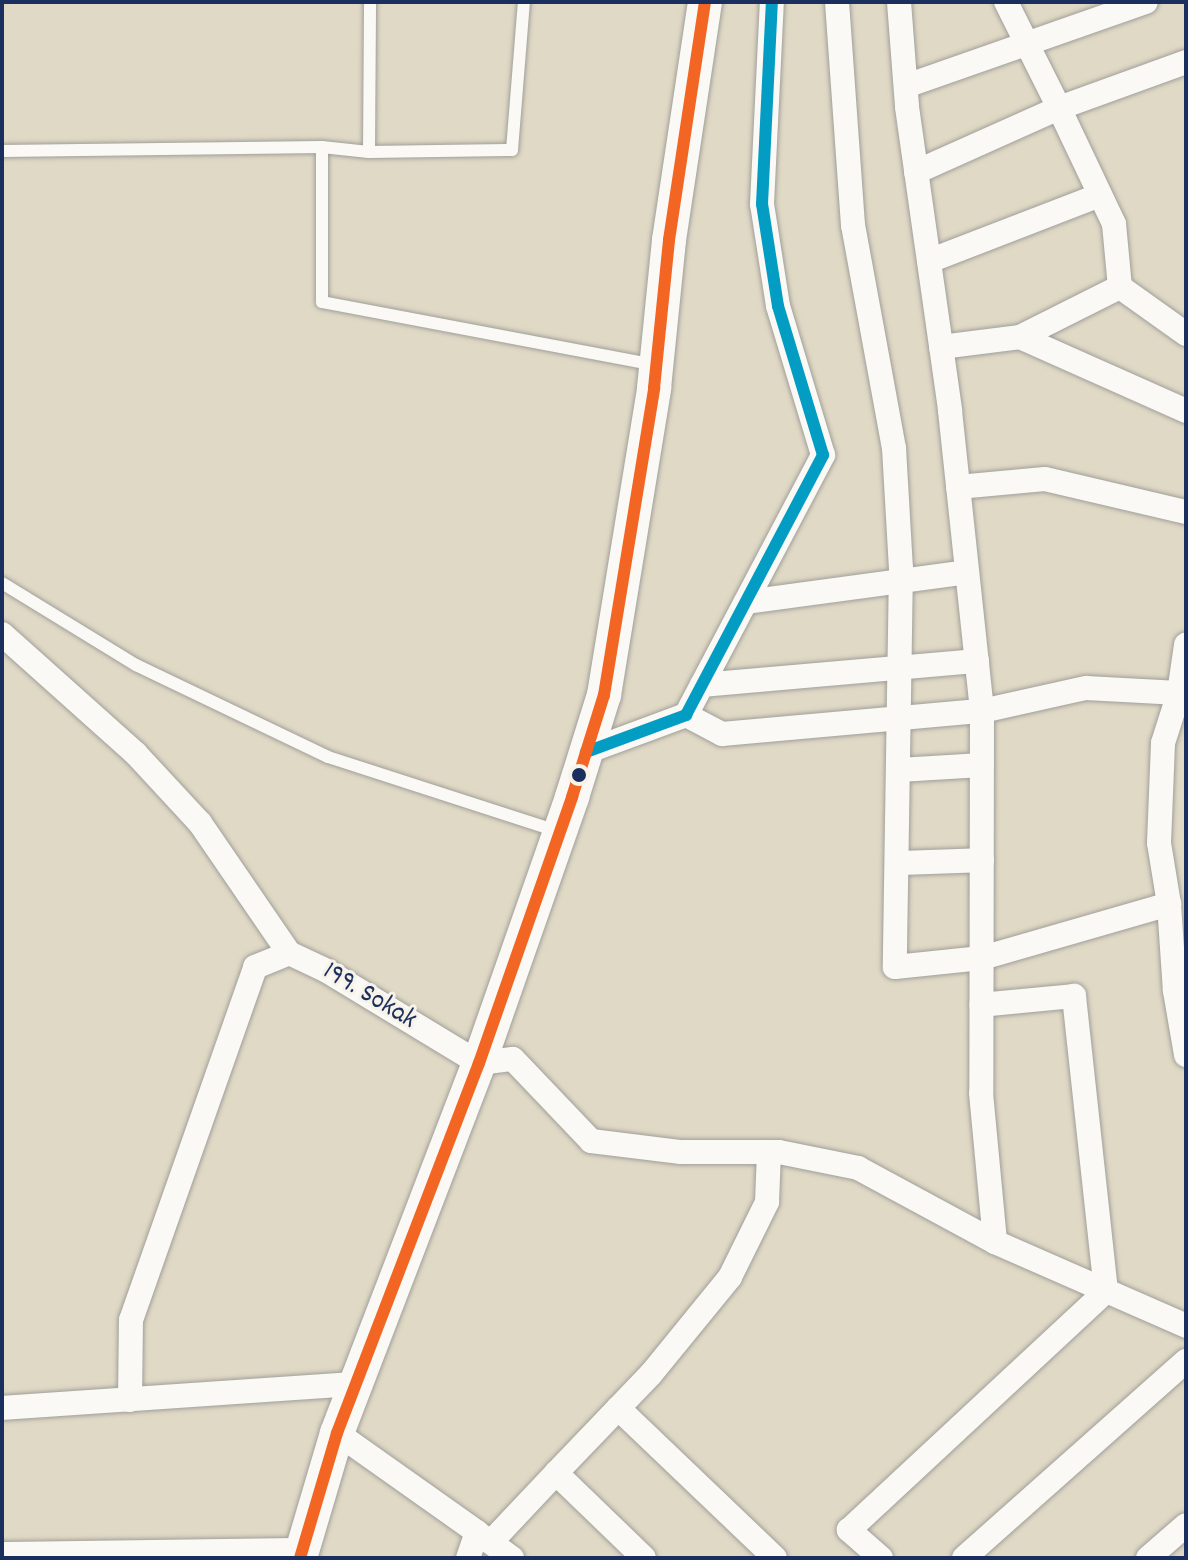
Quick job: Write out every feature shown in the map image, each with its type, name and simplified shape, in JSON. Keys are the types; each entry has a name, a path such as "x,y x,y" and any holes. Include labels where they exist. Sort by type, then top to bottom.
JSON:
{"main road":[{"path":"301,1554 337,1433 479,1063 560,832 604,695 656,366 669,240 705,2"}],"street":[{"path":"586,752 686,715 823,455 778,306 762,204 772,2"},
{"path":"837,2 853,225 894,448 901,580 895,967 982,958 1169,904"},
{"path":"899,2 916,172 941,347 982,711 981,1093 995,1242"},
{"path":"1006,2 1114,224 1120,287 1186,334"},
{"path":"906,86 1146,2"},
{"path":"916,172 1059,108 1186,62"},
{"path":"929,261 1100,195"},
{"path":"941,347 1020,337 1120,287"},
{"path":"1020,337 1186,411"},
{"path":"958,487 1045,479 1186,512"},
{"path":"746,602 967,572"},
{"path":"2,634 136,754 200,823 289,953"},
{"path":"1186,645 1182,693 1163,743 1174,776 1159,843 1181,991 1186,1055"},
{"path":"702,685 977,661"},
{"path":"686,715 722,734 982,711 1086,688 1182,693"},
{"path":"899,770 982,765"},
{"path":"898,863 982,860"},
{"name":"199. Sokak","path":"130,1400 131,1320 255,967 289,953 327,971 479,1063"},
{"path":"981,1005 1074,996 1106,1291"},
{"path":"479,1063 513,1059 591,1141 681,1152 769,1152 858,1168 995,1242 1186,1326"},
{"path":"468,1558 484,1537 556,1473 651,1374 730,1277 767,1202 769,1152"},
{"path":"881,1558 849,1530 1106,1291"},
{"path":"964,1558 1186,1361"},
{"path":"2,1408 356,1384"},
{"path":"618,1408 775,1558"},
{"path":"337,1433 512,1558"},
{"path":"556,1473 644,1558"},
{"path":"1157,1555 1186,1525"},
{"path":"2,1554 301,1554"}],"lane":[{"path":"369,152 370,2"},
{"path":"2,151 322,147 369,152 512,150 524,2"},
{"path":"322,147 322,302 656,366"},
{"path":"2,583 136,665 328,757 560,832"}],"transit line":[{"path":"300,1558 337,1433 479,1063 572,797 604,695 654,388 669,240 705,2"},
{"path":"586,752 686,715 823,455 778,306 762,204 772,2"}]}
